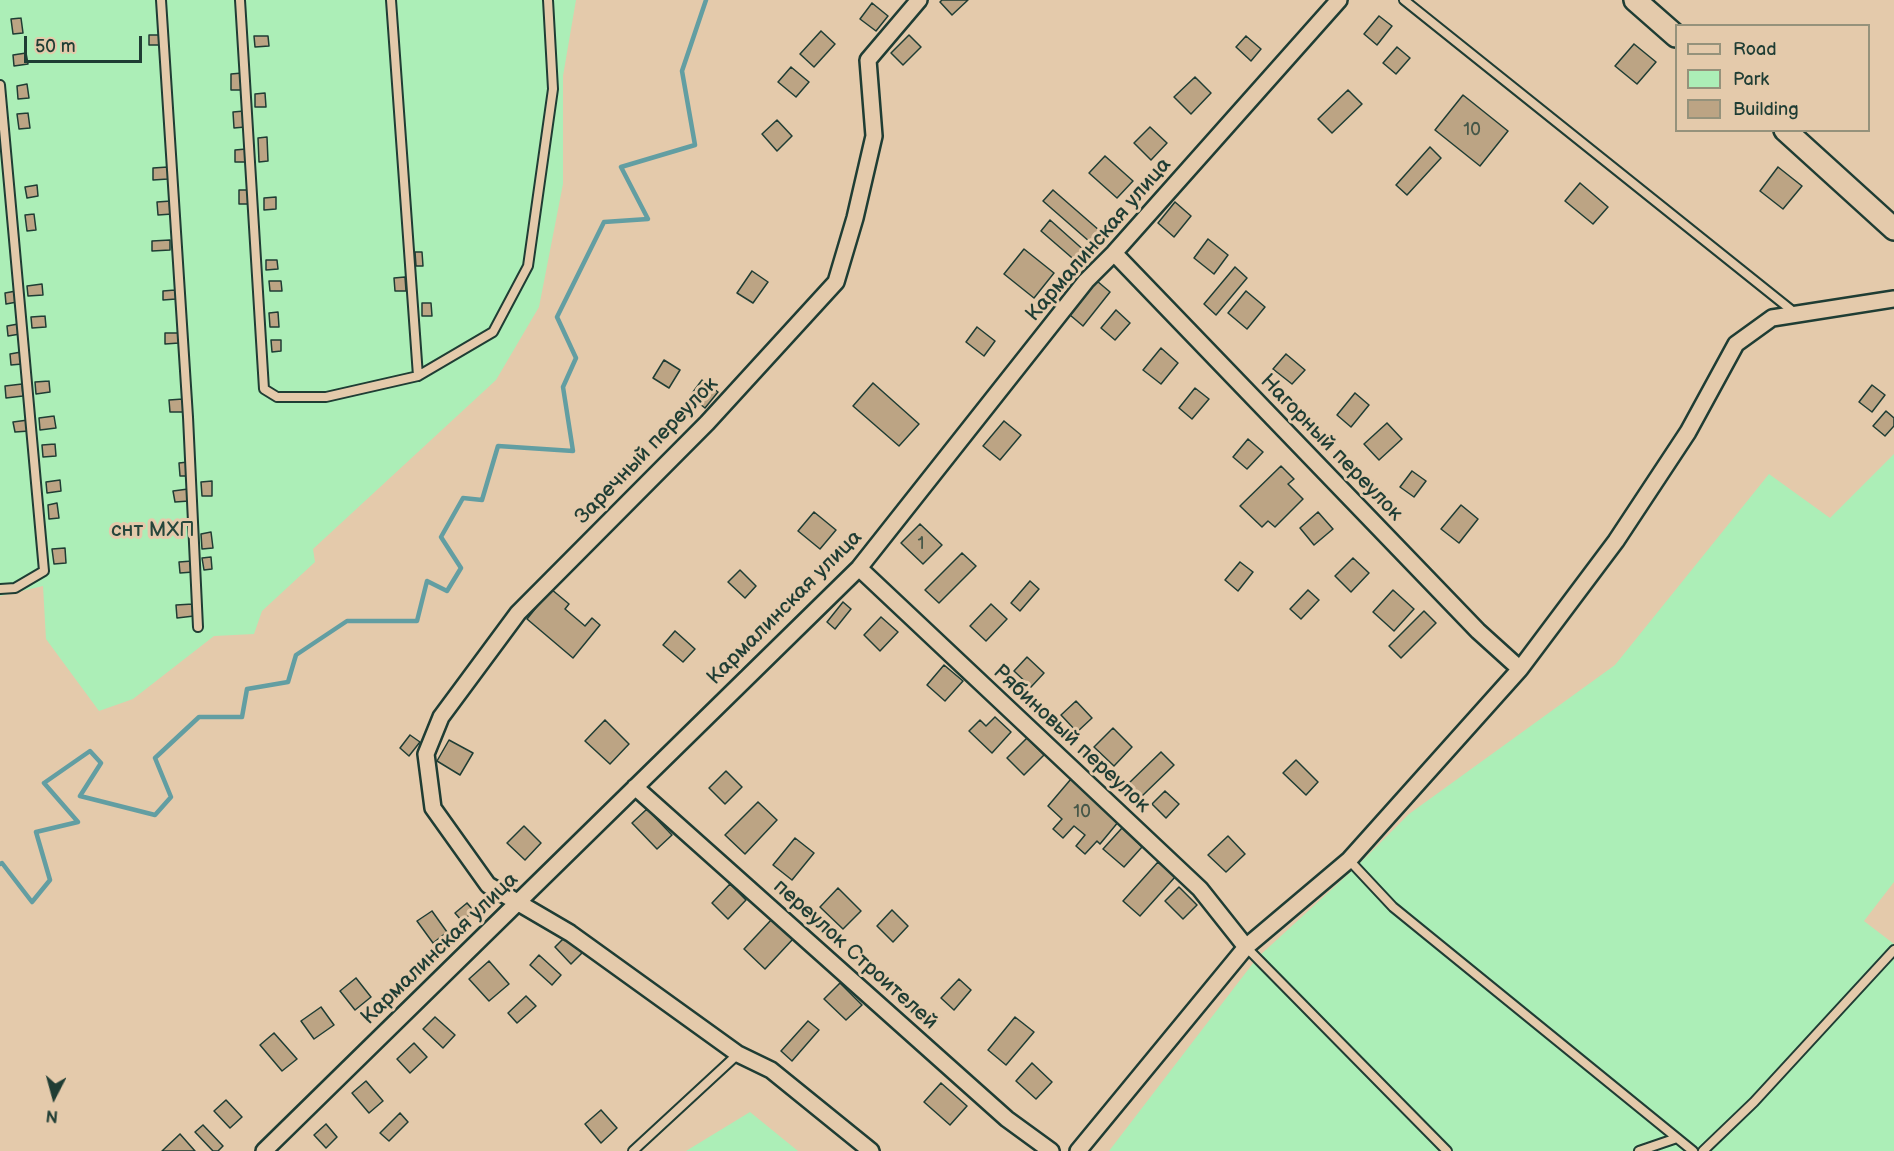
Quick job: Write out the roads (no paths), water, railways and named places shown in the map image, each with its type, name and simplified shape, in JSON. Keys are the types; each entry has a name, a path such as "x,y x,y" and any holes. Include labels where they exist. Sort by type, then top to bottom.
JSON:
{"street":[{"name":"Заречный переулок","path":"871,1151 771,1070 738,1054 570,933 516,904 488,885 433,808 426,754 441,717 518,613 706,423 836,282 855,218 874,136 868,60 919,0"},
{"name":"Кармалинская улица","path":"264,1151 859,568 1086,281 1114,253 1339,0"},
{"path":"1635,0 1675,34"},
{"path":"1787,132 1894,229"},
{"name":"Нагорный переулок","path":"1114,253 1478,631 1520,669"},
{"path":"1078,1151 1246,947 1349,860 1520,669 1617,541 1688,432 1736,344 1772,318 1894,299"},
{"name":"Рябиновый переулок","path":"859,568 1200,890 1246,947"},
{"name":"переулок Строителей","path":"635,787 1007,1119 1051,1151"}],"lane":[{"path":"161,0 188,417 198,627"},
{"path":"240,0 264,389 276,397 326,397 418,376 494,332 528,266 553,88 548,0"},
{"path":"391,0 418,376"},
{"path":"1404,0 1796,314"},
{"path":"0,85 44,571 15,588 0,589"},
{"path":"1349,860 1393,907 1693,1151"},
{"path":"1246,947 1447,1151"},
{"path":"1703,1151 1754,1102 1894,950"},
{"path":"633,1151 738,1054"},
{"path":"1639,1151 1677,1138"}],"waterway":[{"path":"0,864 2,863 32,902 50,880 36,832 78,822 44,783 90,751 101,763 80,796 155,815 171,797 155,758 199,717 242,717 247,689 288,682 296,655 347,621 417,621 427,581 447,591 461,568 441,537 463,498 482,500 498,446 573,451 563,387 576,358 557,317 604,222 648,219 621,167 695,145 682,71 706,0"}],"park label":[{"name":"снт МХП","path":"153,531"}]}
